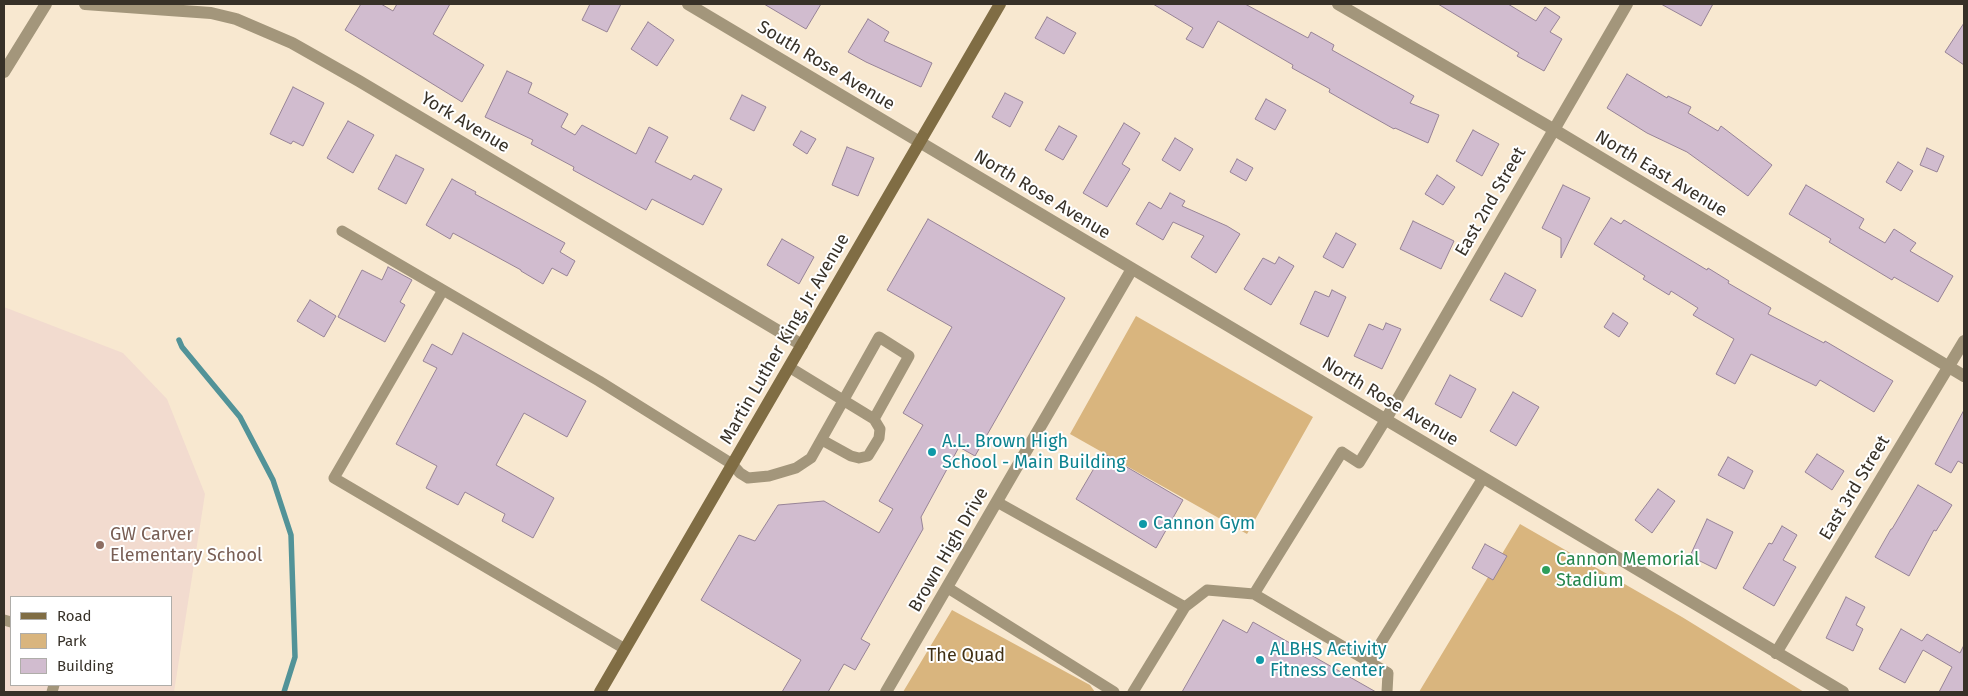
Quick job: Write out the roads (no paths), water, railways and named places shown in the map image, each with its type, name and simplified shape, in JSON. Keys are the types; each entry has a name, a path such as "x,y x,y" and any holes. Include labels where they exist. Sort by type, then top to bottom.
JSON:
{"main road":[{"name":"Martin Luther King, Jr. Avenue","path":"600,692 1000,4"}],"street":[{"path":"4,72 46,4"},
{"name":"York Avenue","path":"85,4 211,12 236,19 292,43 359,80 802,345"},
{"name":"South Rose Avenue","path":"688,4 920,142"},
{"name":"North East Avenue","path":"1338,4 1553,129 1964,376"},
{"name":"East 2nd Street","path":"1386,419 1627,4"},
{"name":"North Rose Avenue","path":"920,142 1843,692"},
{"name":"Brown High Drive","path":"886,692 1132,269"},
{"name":"East 3rd Street","path":"1776,653 1964,341"}],"lane":[{"path":"342,231 599,381 732,464 740,473 748,478 769,476 796,468 811,458 879,337 909,356 874,419"},
{"path":"443,290 334,478 625,649"},
{"path":"789,367 874,419 880,429 880,438 868,456 859,458 851,456 822,440"},
{"path":"1254,594 1342,452 1359,463 1386,419"},
{"path":"1369,662 1483,478"},
{"path":"998,502 1185,607"},
{"path":"948,588 1114,692"},
{"path":"1133,692 1185,607 1207,590 1254,594 1388,674 1387,692"}],"waterway":[{"path":"179,340 182,347 240,417 273,480 291,535 295,657 284,692"}],"place":[{"name":"A.L. Brown High School - Main Building","path":"932,452"},
{"name":"Cannon Gym","path":"1143,524"},
{"name":"GW Carver Elementary School","path":"100,545"},
{"name":"Cannon Memorial Stadium","path":"1546,570"},
{"name":"ALBHS Activity Fitness Center","path":"1260,660"}],"park label":[{"name":"The Quad","path":"966,656"}]}
